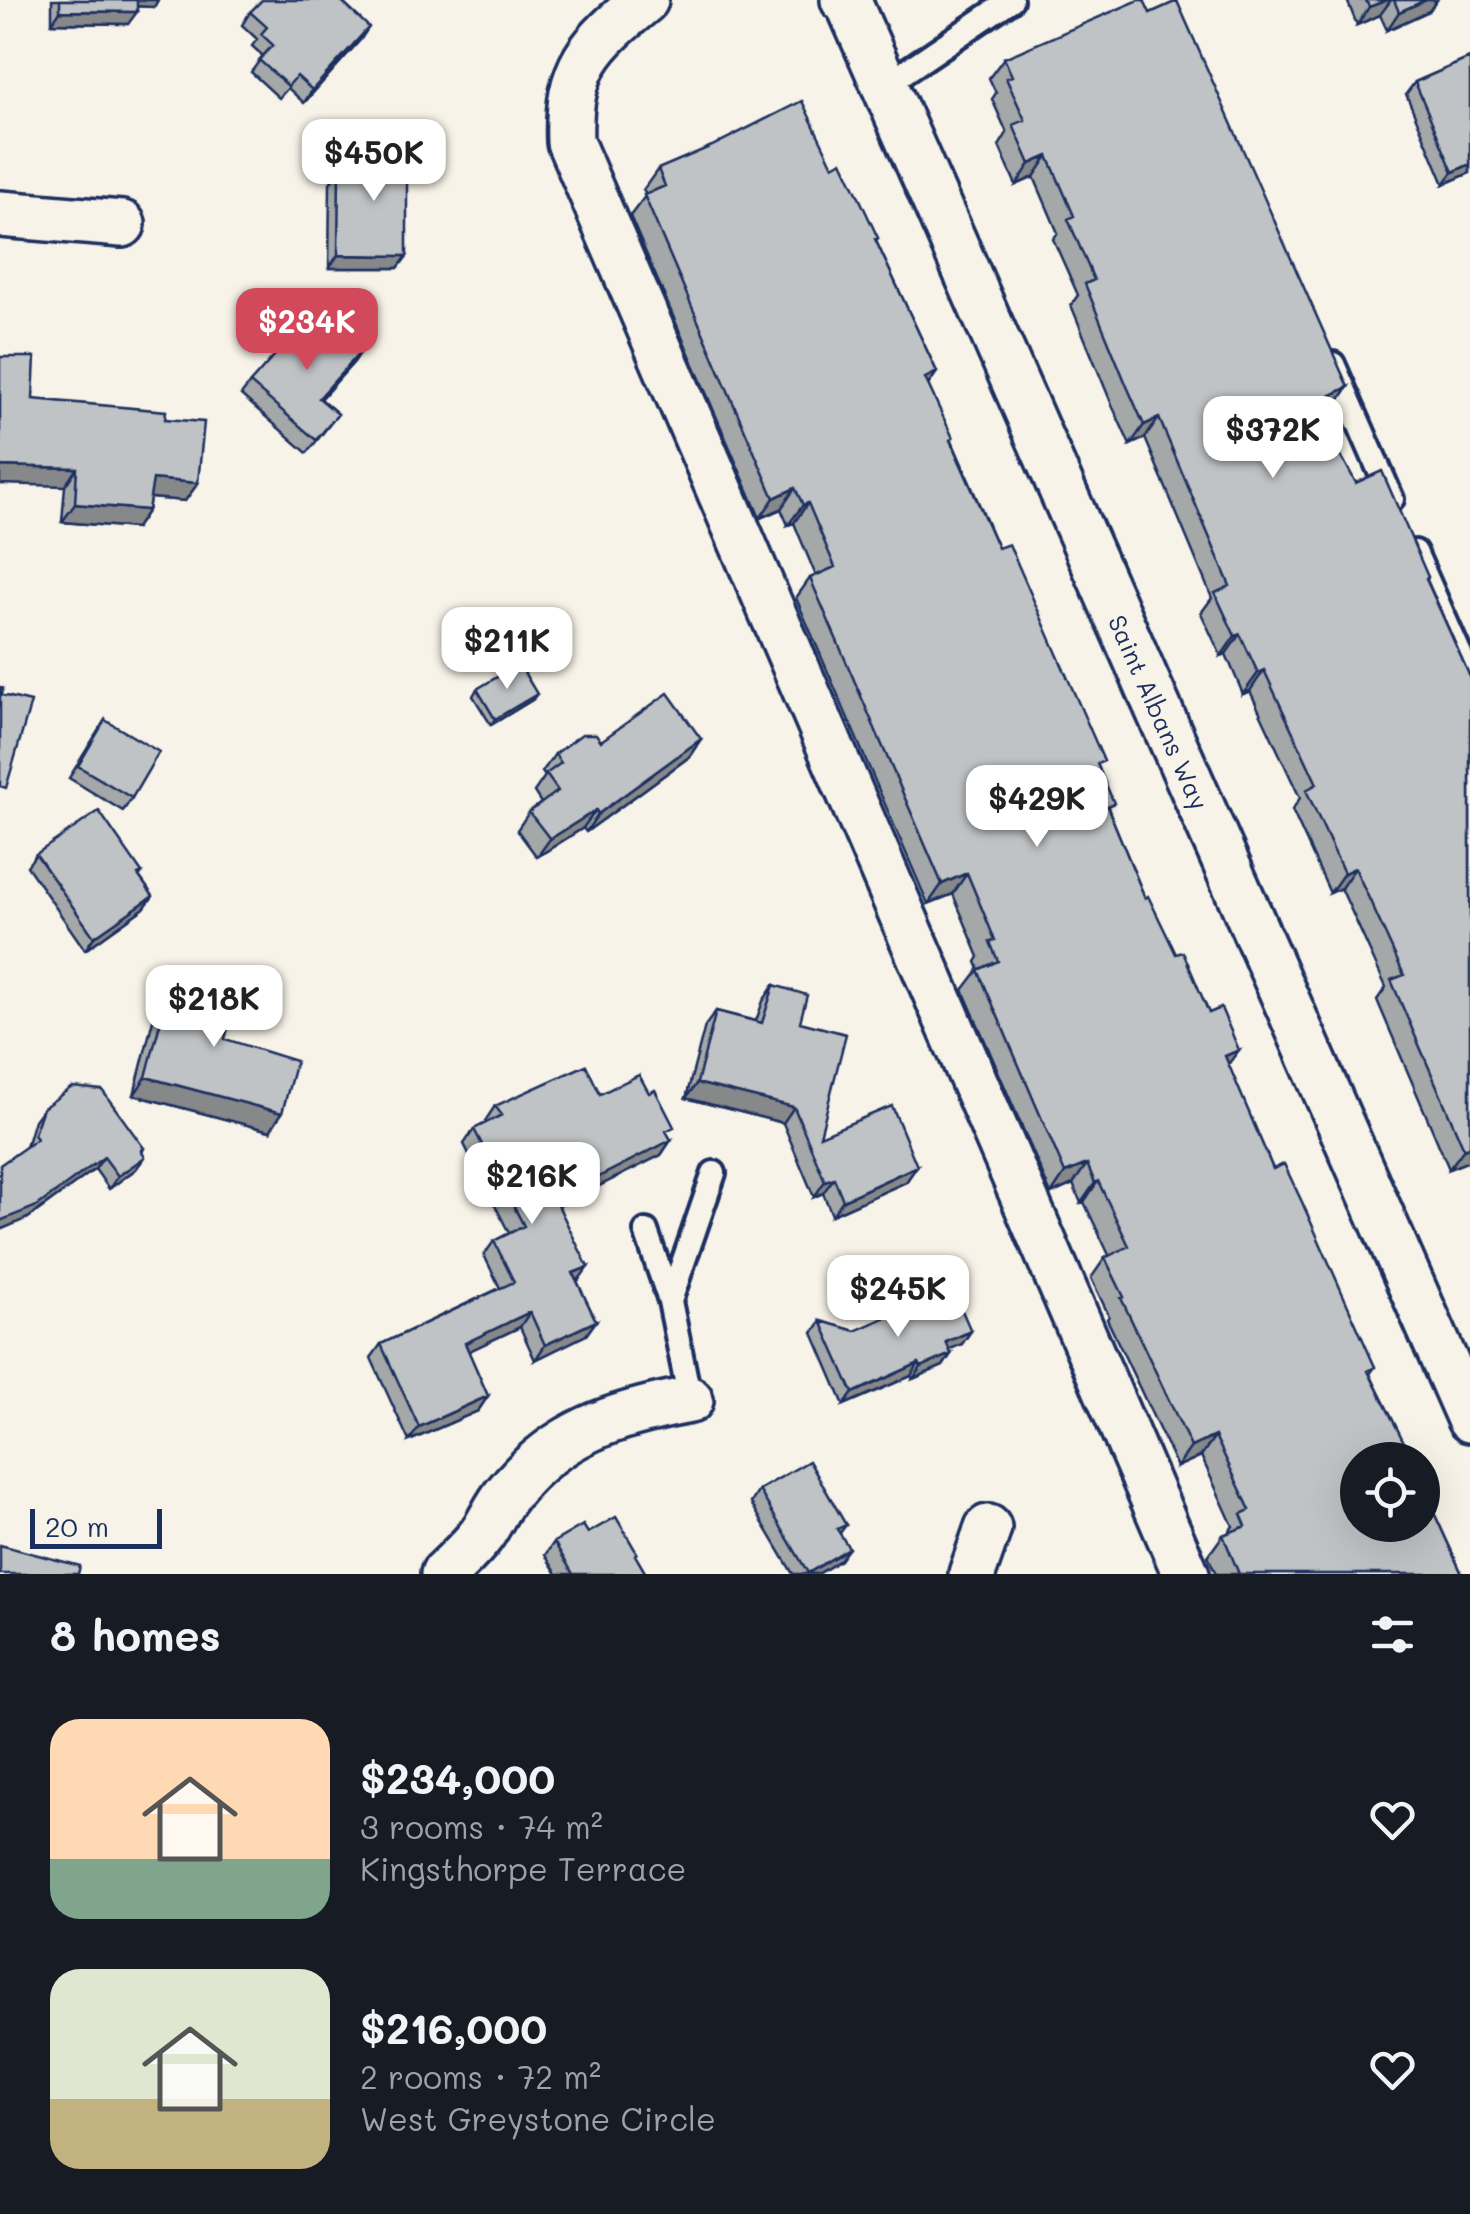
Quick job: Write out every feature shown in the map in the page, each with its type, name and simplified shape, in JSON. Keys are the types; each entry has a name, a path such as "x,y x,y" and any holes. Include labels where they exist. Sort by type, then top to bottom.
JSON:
{"street":[{"path":"645,0 598,38 578,74 569,108 570,142 1186,1574"},
{"name":"Saint Albans Way","path":"846,2 1470,1419"},
{"path":"0,214 122,224"},
{"path":"444,1574 482,1534 504,1497 554,1447 578,1432 644,1408 690,1400"},
{"path":"972,1574 988,1528"}],"lane":[{"path":"884,86 1011,0"},
{"path":"1326,348 1470,677"},
{"path":"670,1302 714,1173"},
{"path":"646,1232 670,1302 690,1400"}],"building":[{"path":"60,0 137,0 137,12 60,11"},
{"path":"262,0 340,0 369,27 312,90 297,76 288,86 259,60 273,45 261,34 267,27 250,12"},
{"path":"1144,0 1150,13 1177,1 1348,387 1325,398 1332,415 1321,419 1356,483 1382,471 1470,677 1470,1146 1464,1149 1391,980 1404,975 1355,868 1344,873 1306,790 1317,784 1264,670 1258,673 1215,593 1230,586 1159,418 1144,425 1126,384 1085,284 1094,280 1068,219 1074,216 1048,156 1030,164 1013,125 1025,120 1006,78 1012,76 1004,58"},
{"path":"1366,0 1387,0 1369,7"},
{"path":"1394,0 1426,0 1399,12"},
{"path":"1470,58 1470,164 1453,172 1415,82"},
{"path":"802,101 833,166 842,161 937,372 925,378 953,438 950,440 998,548 1009,544 1104,761 1097,764 1114,803 1107,806 1145,898 1148,896 1176,954 1183,952 1209,1013 1221,1008 1239,1050 1225,1056 1273,1169 1284,1164 1302,1202 1375,1367 1368,1371 1404,1442 1340,1442 1340,1542 1440,1542 1440,1526 1462,1574 1239,1574 1223,1535 1246,1526 1241,1514 1250,1510 1215,1436 1191,1447 1121,1298 1124,1297 1105,1258 1129,1246 1087,1164 1065,1173 978,970 998,961 990,942 995,940 967,873 942,884 810,578 835,567 808,503 803,505 795,488 774,498 644,195 665,186 658,169"},
{"path":"348,151 407,151 407,256 338,255 339,170 348,170"},
{"path":"316,309 362,350 319,398 338,414 316,440 250,383"},
{"path":"0,357 35,357 33,399 166,411 165,419 204,422 198,483 153,479 148,510 75,504 77,468 0,466"},
{"path":"519,664 537,694 495,719 477,689"},
{"path":"0,687 2,695 31,702 6,788 0,786"},
{"path":"668,693 701,739 598,814 596,810 550,839 529,812 558,791 546,774 561,763 555,754 582,734 596,734 601,741"},
{"path":"105,720 159,752 132,798 78,766"},
{"path":"99,811 142,873 138,875 153,896 94,937 36,854"},
{"path":"173,974 238,991 225,1039 296,1061 282,1113 146,1077"},
{"path":"774,985 807,995 800,1022 846,1034 820,1136 892,1106 917,1166 843,1200 834,1178 825,1181 794,1107 697,1083 716,1011 762,1023"},
{"path":"586,1065 600,1094 639,1075 649,1093 655,1090 674,1127 666,1131 671,1140 555,1199 588,1267 573,1273 596,1321 545,1345 530,1312 465,1343 488,1396 419,1427 381,1344 514,1282 494,1241 524,1226 474,1129 502,1115 495,1106"},
{"path":"72,1087 102,1090 144,1148 141,1151 145,1157 118,1176 104,1157 37,1206 0,1221 0,1165 37,1139 34,1134 43,1108"},
{"path":"952,1288 971,1331 946,1342 951,1354 921,1367 919,1363 853,1393 821,1321 855,1331"},
{"path":"809,1461 846,1525 837,1529 849,1548 808,1573 759,1490"},
{"path":"616,1517 646,1574 573,1574 554,1542 583,1525 588,1533"},
{"path":"0,1545 80,1566 78,1574 0,1574"}]}
